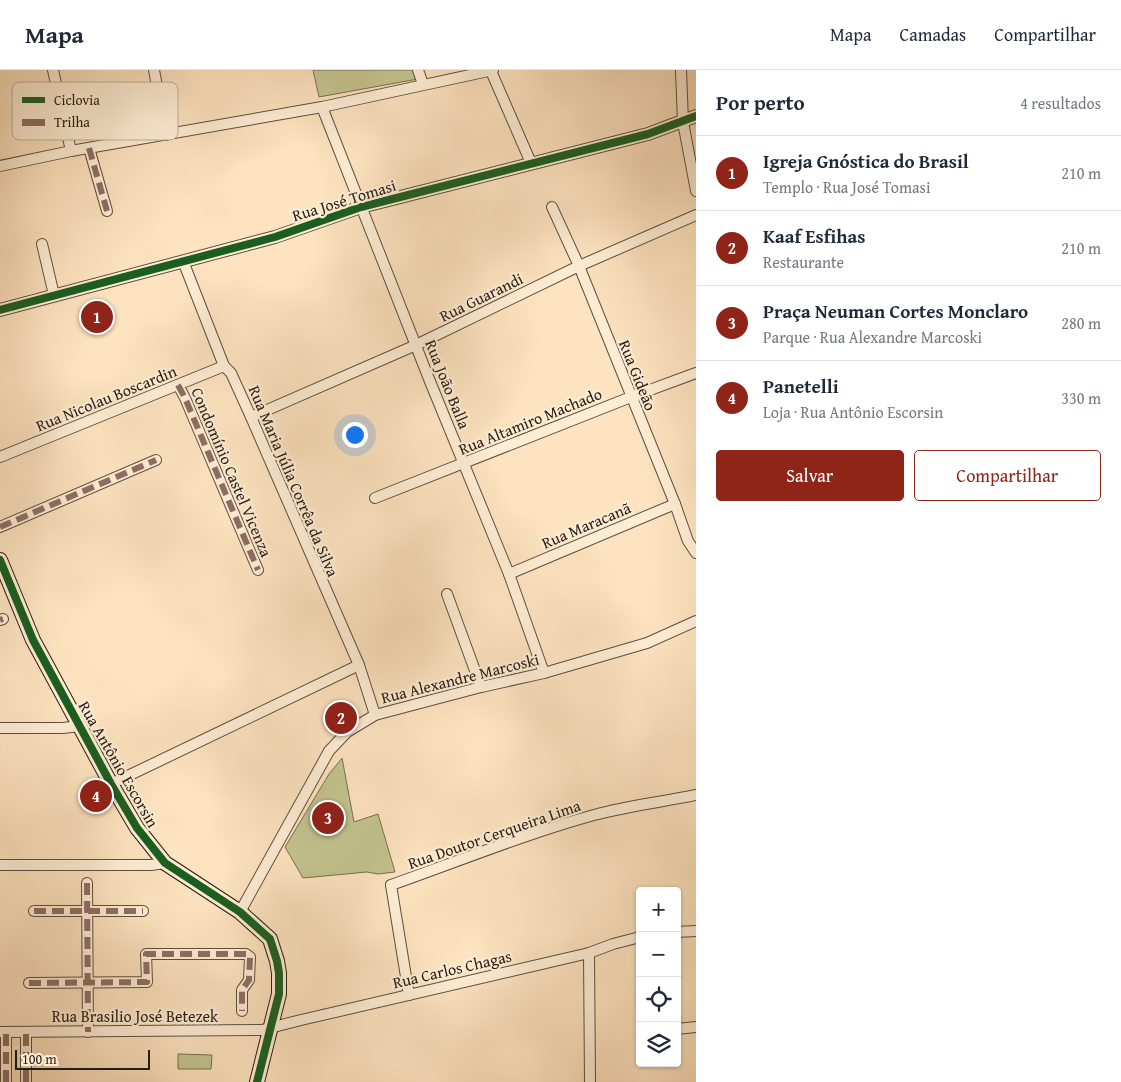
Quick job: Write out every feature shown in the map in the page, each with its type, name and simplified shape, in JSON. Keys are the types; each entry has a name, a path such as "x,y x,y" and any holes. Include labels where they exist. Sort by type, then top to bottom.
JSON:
{"main road":[{"name":"Rua Antônio Escorsin","path":"0,560 33,640 137,828 165,863 240,912 270,939 279,973 279,994 257,1082"}],"street":[{"path":"418,70 423,84"},
{"path":"178,133 322,106 492,70 531,163"},
{"path":"681,70 683,122 696,191"},
{"name":"Rua João Balla","path":"322,106 509,574 544,673"},
{"name":"Rua José Tomasi","path":"0,310 275,236 361,207 648,134 696,116"},
{"path":"69,140 71,151"},
{"path":"0,166 136,140"},
{"path":"89,148 107,211"},
{"name":"Rua Gideão","path":"552,207 579,266 675,504 688,541 696,553"},
{"name":"Rua Guarandi","path":"251,417 416,345 579,266 696,215"},
{"path":"42,244 54,295"},
{"name":"Rua Maria Júlia Corrêa da Silva","path":"183,262 224,366 231,373 251,417 359,665 375,715"},
{"name":"Rua Nicolau Boscardin","path":"0,456 224,366"},
{"name":"Rua Altamiro Machado","path":"375,498 696,373"},
{"name":"Condomínio Castel Vicenza","path":"178,385 258,570"},
{"path":"0,527 156,460"},
{"name":"Rua Maracanã","path":"509,574 675,504"},
{"path":"447,594 481,687"},
{"name":"Rua Alexandre Marcoski","path":"240,912 329,751 347,732 375,715 481,687 544,673 648,643 696,621"},
{"path":"111,784 359,665"},
{"path":"0,728 63,728 80,726"},
{"name":"Rua Doutor Cerqueira Lima","path":"409,995 391,885 521,837 587,818 696,796"},
{"path":"0,865 151,865 165,863"},
{"path":"86,883 88,1032"},
{"path":"34,911 143,911"},
{"path":"681,932 696,931"},
{"name":"Rua Carlos Chagas","path":"271,1028 589,953 636,938"},
{"path":"589,953 590,1082"},
{"path":"29,982 88,984 147,982 146,954 246,954 250,957 249,980 242,990 242,1011"},
{"path":"681,1029 696,1027"},
{"name":"Rua Brasilio José Betezek","path":"3,1032 262,1030 271,1028"},
{"path":"3,1032 6,1082"},
{"path":"26,1032 26,1082"}],"green space":[{"path":"313,70 415,70 418,79 319,97"},
{"path":"342,758 354,822 378,814 395,872 378,874 367,872 303,878 285,847 329,774"},
{"path":"178,1054 212,1055 211,1069 178,1069"}],"marked path":[{"path":"89,148 107,211"},
{"path":"178,385 258,570"},
{"path":"0,527 156,460"},
{"path":"87,883 88,1032"},
{"path":"34,911 143,911"},
{"path":"29,983 147,982 146,954 246,954 250,957 249,980 242,990 242,1011"},
{"path":"26,1032 26,1082"},
{"path":"6,1033 6,1082"}],"cycle path":[{"path":"0,310 275,237 361,207 648,134 696,116"},
{"path":"0,560 33,640 137,828 165,863 240,912 270,939 279,973 279,994 257,1082"}],"place":[{"name":"Igreja Gnóstica do Brasil","path":"97,317"},
{"name":"Kaaf Esfihas","path":"341,718"},
{"name":"Panetelli","path":"96,796"},
{"name":"Praça Neuman Cortes Monclaro","path":"328,818"}]}
